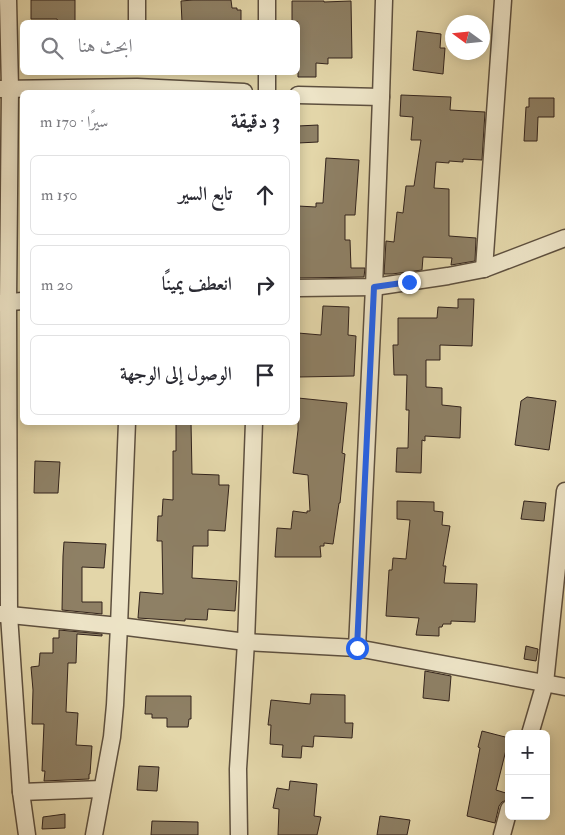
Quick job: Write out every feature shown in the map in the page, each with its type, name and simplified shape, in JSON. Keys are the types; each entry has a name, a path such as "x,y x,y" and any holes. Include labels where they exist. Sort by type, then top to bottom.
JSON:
{"street":[{"path":"8,0 5,88 10,302 4,614 21,792 27,835"},
{"path":"137,0 137,20"},
{"path":"267,0 267,20"},
{"path":"357,648 374,287 384,0"},
{"path":"484,269 503,0"},
{"path":"267,75 267,90"},
{"path":"5,88 137,84 217,90"},
{"path":"300,94 381,97"},
{"path":"300,288 374,287 448,276 484,269 565,238"},
{"path":"94,835 112,737 119,626 127,425"},
{"path":"239,835 238,769 246,642 254,425"},
{"path":"531,730 545,683 565,491"},
{"path":"4,614 246,642 357,648 565,687"},
{"path":"21,792 102,789"},
{"path":"502,835 506,820"}],"building":[{"path":"31,0 75,0 75,20 31,19"},
{"path":"231,0 232,8 241,10 241,20 182,20 181,1"},
{"path":"292,1 351,1 352,58 328,58 328,64 316,63 316,77 298,77 300,75 300,20 292,20"},
{"path":"417,31 441,34 440,48 445,48 443,74 413,70"},
{"path":"401,95 451,97 450,110 485,112 482,160 463,159 463,162 436,162 434,188 449,189 449,236 476,238 475,261 451,265 452,258 423,257 422,270 384,274 386,241 394,242 397,212 403,213 406,186 414,186 421,140 411,140 413,117 400,116"},
{"path":"529,98 554,98 554,117 538,117 537,141 524,141 526,107 529,107"},
{"path":"318,125 318,142 300,143 300,126"},
{"path":"326,158 359,160 355,215 345,215 345,240 350,240 351,268 365,268 364,277 300,278 300,206 316,207 316,203 323,203"},
{"path":"458,299 474,299 472,346 440,345 440,360 426,360 426,387 442,388 442,405 461,407 460,438 425,436 425,441 422,440 421,473 396,472 397,448 408,448 409,410 406,410 407,375 394,375 393,345 398,345 398,318 437,318 438,307 458,308"},
{"path":"323,306 349,307 348,335 356,336 354,376 300,377 300,333 321,335"},
{"path":"527,397 556,401 549,450 515,445 521,401"},
{"path":"300,398 347,403 342,453 345,454 340,503 333,544 324,543 324,546 320,546 321,557 275,557 277,528 291,529 293,511 307,513 307,511 310,511 308,475 293,473 298,425 300,425"},
{"path":"176,425 191,425 192,474 219,475 219,485 229,485 225,531 208,530 208,546 193,546 192,578 237,581 235,611 208,609 207,620 185,619 185,621 138,618 140,592 163,594 162,541 157,541 158,516 162,516 163,499 173,500 173,451 176,451"},
{"path":"35,461 60,462 58,493 34,493"},
{"path":"397,501 434,502 434,511 443,512 442,525 450,526 443,566 446,566 444,583 477,584 475,622 451,621 451,624 443,624 442,627 439,627 439,636 416,635 419,618 386,616 389,570 392,570 393,558 406,559 410,520 397,519"},
{"path":"524,501 546,503 544,521 521,519"},
{"path":"64,542 106,544 104,568 82,567 82,602 102,602 102,614 62,610"},
{"path":"59,630 102,634 102,636 77,634 76,663 68,663 66,712 78,713 76,745 92,746 89,779 44,781 45,771 42,771 44,724 32,724 33,690 31,667 39,666 40,653 53,653 53,638 59,638"},
{"path":"526,646 538,649 536,661 524,659"},
{"path":"425,671 451,676 449,701 423,698"},
{"path":"311,694 345,695 345,723 353,723 352,738 314,736 313,747 302,746 301,758 282,757 283,745 270,744 271,725 268,725 271,700 310,704"},
{"path":"146,696 191,696 191,719 189,719 188,727 167,727 167,718 152,718 152,714 145,714"},
{"path":"482,731 505,737 505,754 496,790 505,793 505,801 499,806 495,823 467,816 480,748 478,747"},
{"path":"139,766 159,767 157,791 137,790"},
{"path":"290,781 317,784 314,816 321,817 317,835 278,835 279,809 273,808 277,788 289,790"},
{"path":"65,814 65,828 42,829 43,817"},
{"path":"380,816 410,820 407,835 377,835"},
{"path":"152,821 198,822 198,835 151,835"}],"route":[{"path":"357,648 374,287 409,282"}]}
